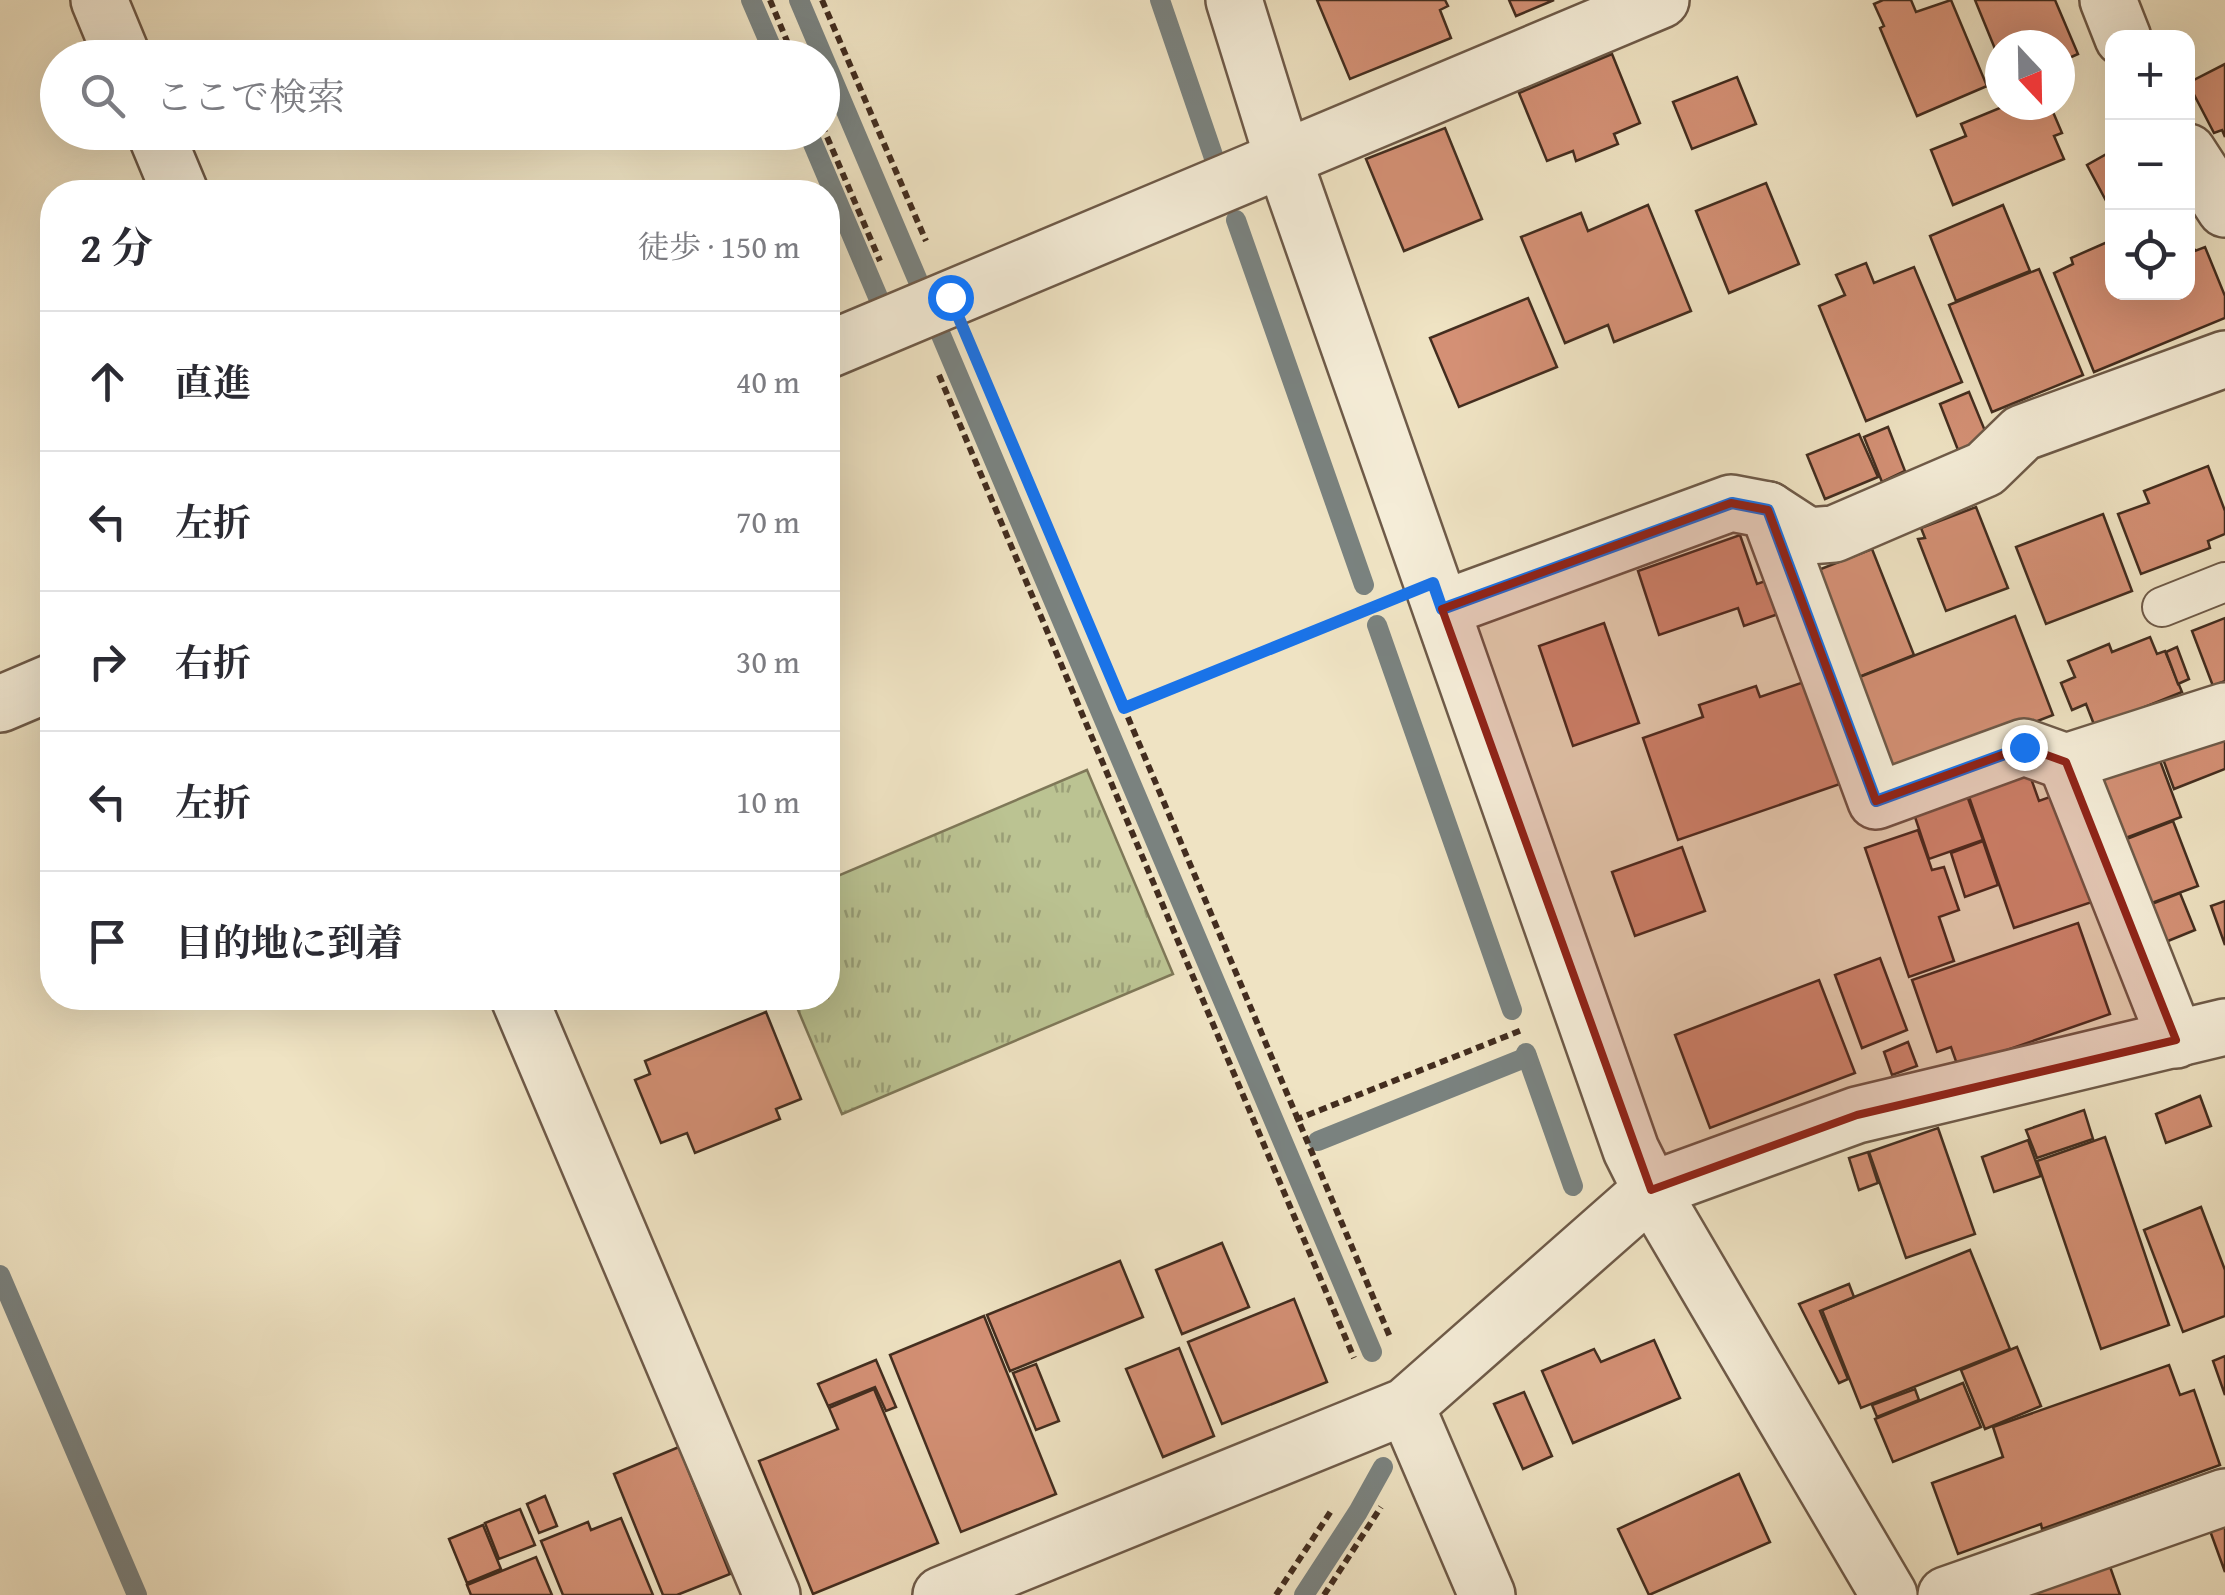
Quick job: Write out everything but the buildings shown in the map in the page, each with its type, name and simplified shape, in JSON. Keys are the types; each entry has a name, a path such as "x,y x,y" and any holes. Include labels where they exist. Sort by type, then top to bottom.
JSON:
{"street":[{"path":"99,0 116,40"},
{"path":"1234,0 1282,158 1632,1150 1651,1190 1889,1595"},
{"path":"840,345 1661,0"},
{"path":"2108,0 2120,30"},
{"path":"162,150 175,180"},
{"path":"2195,163 2225,209"},
{"path":"1437,596 1732,503 1768,510 1808,536 1834,534 1984,469 2022,433 2225,359"},
{"path":"1768,510 1876,801 2024,747 2066,762 2225,711"},
{"path":"0,704 40,687"},
{"path":"940,1595 1393,1420 1651,1190 1857,1114 2200,1034 2066,762"},
{"path":"524,1010 772,1595"},
{"path":"1393,1420 1487,1595"},
{"path":"1946,1595 2225,1497"}],"lane":[{"path":"2162,606 2225,582"}],"path":[{"path":"770,0 787,40"},
{"path":"822,0 835,40"},
{"path":"840,54 925,308 1356,1364 1393,1420"},
{"path":"836,150 925,308 1124,708 1399,1359 1393,1420 1400,1478 1324,1595"},
{"path":"1124,708 1437,596"},
{"path":"1296,1120 1582,1007"}],"highlighted area":[{"path":"1731,503 1768,510 1876,801 2024,747 2066,762 2176,1040 1857,1115 1651,1190 1442,609"}],"green space":[{"path":"1087,770 1173,974 842,1114 798,1010 840,1010 840,875"}],"waterway":[{"path":"751,0 768,40"},
{"path":"799,0 816,40"},
{"path":"1160,0 1214,158"},
{"path":"840,97 1372,1352"},
{"path":"816,150 828,180"},
{"path":"840,207 878,297"},
{"path":"1236,220 1364,585"},
{"path":"1377,625 1512,1010"},
{"path":"1526,1053 1573,1186"},
{"path":"1318,1141 1527,1057"},
{"path":"0,1275 137,1595"},
{"path":"1304,1595 1383,1467"}],"route":[{"path":"950,297 1124,708 1433,583 1442,609 1732,503 1768,510 1876,801 2024,747"}]}
